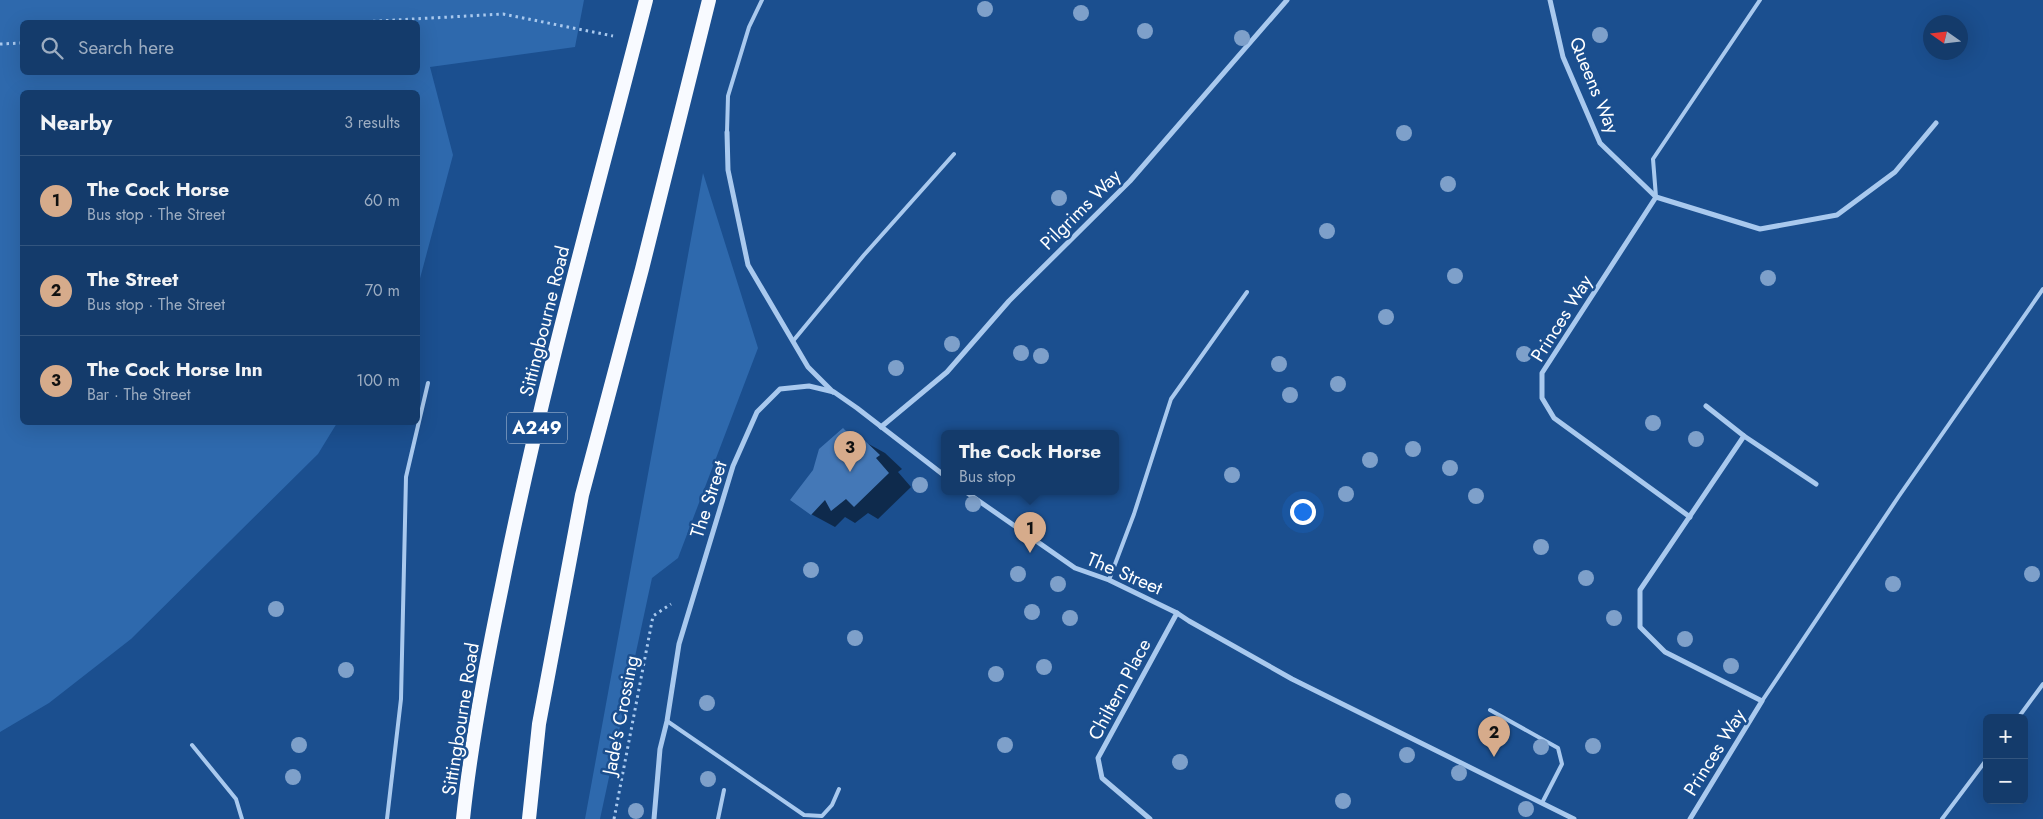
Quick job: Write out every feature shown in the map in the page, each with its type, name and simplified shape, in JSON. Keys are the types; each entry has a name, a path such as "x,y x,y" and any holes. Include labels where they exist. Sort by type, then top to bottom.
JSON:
{"highway":[{"name":"A249","path":"636,42 646,0"},
{"name":"A249","path":"530,818 539,724 582,495 642,269 709,0"},
{"name":"Sittingbourne Road","path":"463,819 483,683 521,489 636,42"}],"street":[{"name":"Pilgrims Way","path":"881,427 947,372 1009,301 1130,182 1288,0"},
{"name":"Queens Way","path":"1550,0 1562,57 1600,143 1656,197 1760,229 1837,215 1895,172 1936,124"},
{"path":"727,132 728,170 748,266 808,367 834,392"},
{"name":"Princes Way","path":"1656,197 1542,373 1542,398 1554,418 1690,517"},
{"name":"The Street","path":"654,819 660,749 667,721 679,644 733,466 757,412 780,389 809,386 834,392 941,473"},
{"path":"1706,406 1744,436 1816,484"},
{"name":"Princes Way","path":"1690,819 1762,701 1665,652 1640,627 1640,590 1744,436"},
{"name":"The Street","path":"970,495 1075,568 1109,580 1177,612 1189,621 1292,679 1571,818"},
{"name":"Chiltern Place","path":"1150,819 1102,778 1098,758 1177,612"}],"lane":[{"path":"727,132 728,96 750,27 762,0"},
{"path":"1656,197 1653,159 1760,0"},
{"path":"794,341 864,256 954,154"},
{"path":"1762,701 1899,496 2043,289"},
{"path":"1109,580 1134,514 1171,399 1248,292"},
{"path":"420,417 428,383"},
{"path":"388,819 401,699 406,477 418,425"},
{"path":"2021,714 2043,684"},
{"path":"1490,710 1558,748 1562,764 1542,803"},
{"path":"667,721 804,815 822,816 832,805 839,789"},
{"path":"192,745 236,799 242,819"},
{"path":"1942,819 1983,764"},
{"path":"718,819 724,790"}],"path":[{"path":"396,20 503,14 604,33 636,42"},
{"path":"0,44 20,43"},
{"name":"Jade's Crossing","path":"614,819 653,616"}],"shaded area":[{"path":"0,0 584,0 575,47 430,67 453,155 420,279 420,90 20,90 20,425 336,425 318,454 131,639 49,703 0,732"},
{"path":"703,173 758,348 678,558 652,578 600,819 585,819"}],"building":[{"path":"843,428 857,442 862,438 880,455 876,458 889,473 854,507 846,499 831,511 825,500 811,515 790,500 813,470 819,449"}],"place":[{"name":"The Cock Horse Inn","path":"850,472"},
{"name":"The Cock Horse","path":"1030,553"},
{"name":"The Street","path":"1494,757"}]}
